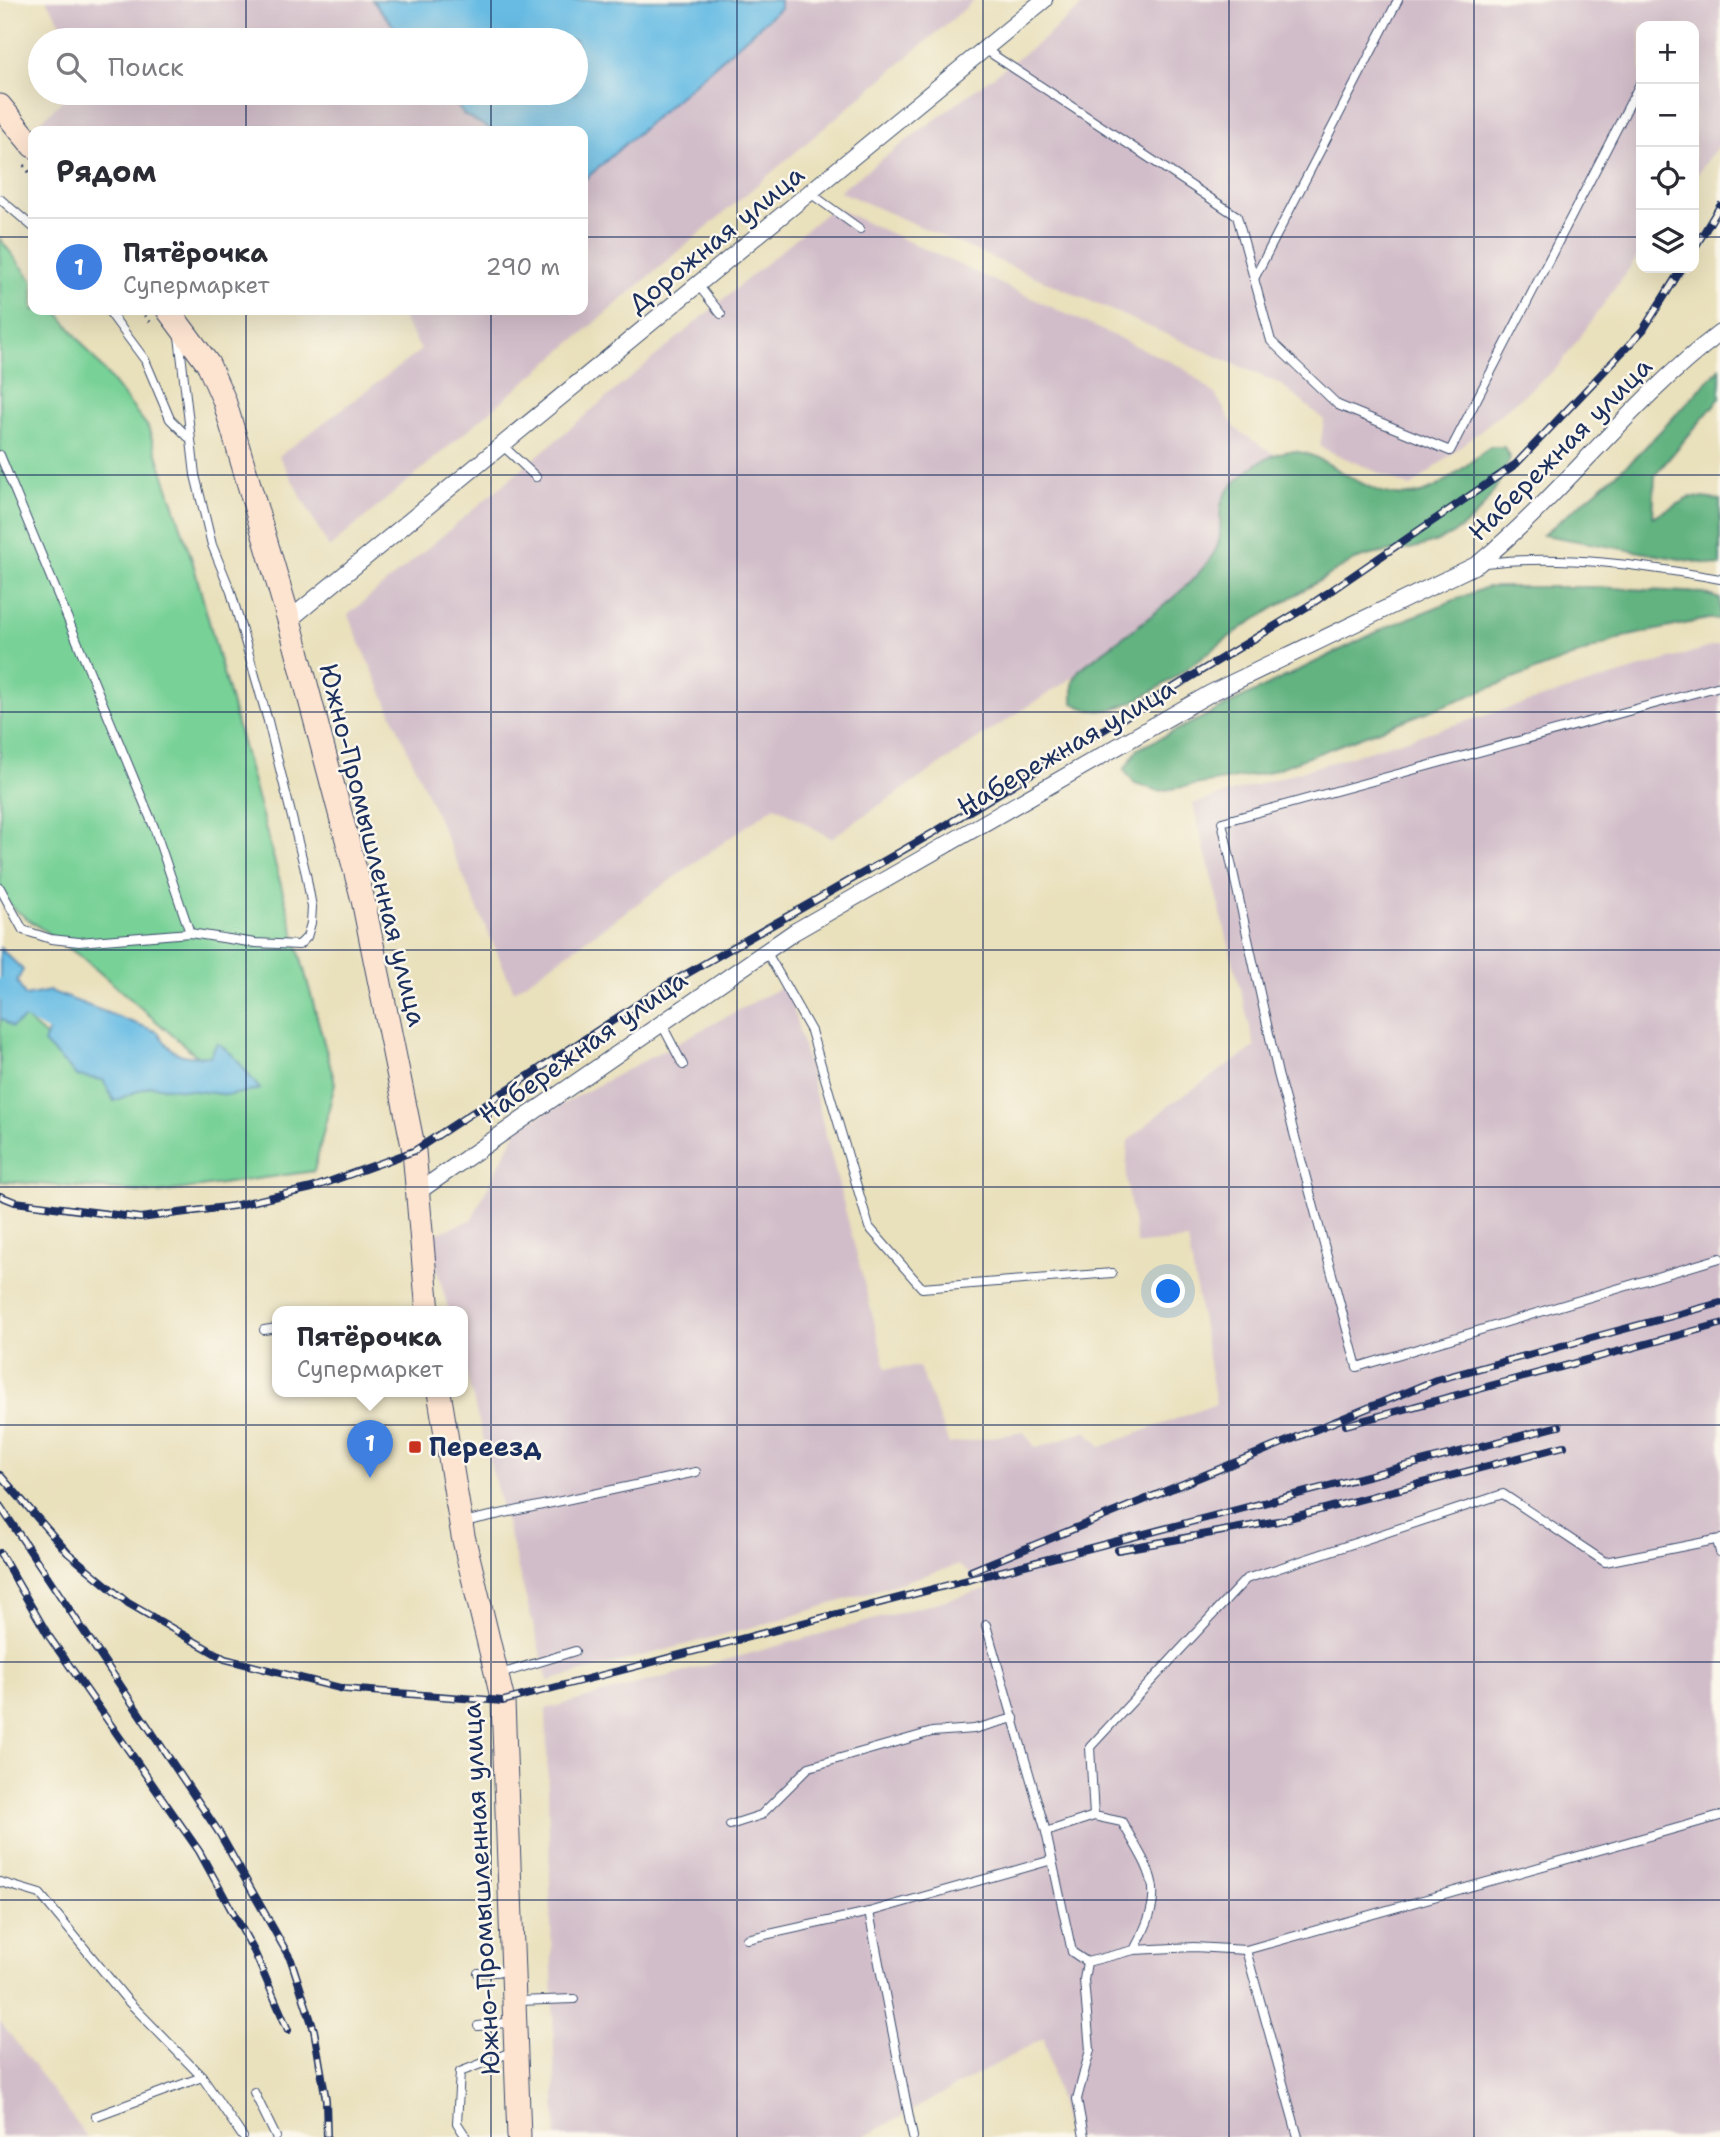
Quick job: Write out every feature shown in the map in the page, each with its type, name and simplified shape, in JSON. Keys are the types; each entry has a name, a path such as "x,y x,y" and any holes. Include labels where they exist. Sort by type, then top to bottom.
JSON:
{"street":[{"name":"Дорожная улица","path":"289,620 1044,0"},
{"path":"0,106 28,140"},
{"name":"Южно-Промышленная улица","path":"174,318 208,364 224,400 289,620 363,900 414,1151 428,1306"},
{"name":"Набережная улица","path":"419,1191 794,932 1210,693 1478,564 1514,534 1686,359 1720,333"},
{"name":"Южно-Промышленная улица","path":"440,1397 461,1522 503,1701 519,2137"}],"lane":[{"path":"1254,279 1398,0"},
{"path":"986,50 1237,216 1271,341 1338,405 1450,451 1640,84"},
{"path":"810,193 860,229"},
{"path":"0,200 28,223"},
{"path":"698,285 721,314"},
{"path":"112,315 145,360 170,419 188,437"},
{"path":"0,888 23,930 34,936 79,942 190,933 255,943 299,945 307,937 312,907 268,721 231,592 212,545 188,437 179,339 174,318"},
{"path":"502,445 536,477"},
{"path":"0,455 154,827 190,933"},
{"path":"1478,564 1532,558 1650,567 1720,579"},
{"path":"1720,686 1222,822 1278,1074 1357,1367 1720,1258"},
{"path":"765,951 811,1031 869,1227 922,1288 1112,1273"},
{"path":"661,1023 682,1065"},
{"path":"264,1330 272,1329"},
{"path":"461,1522 696,1472"},
{"path":"1094,1816 1090,1747 1246,1580 1503,1494 1605,1562 1718,1539 1720,1552"},
{"path":"986,1625 1046,1832 1072,1952 1087,1962 1133,1950 1194,1947 1247,1950 1720,1816"},
{"path":"496,1675 575,1651"},
{"path":"730,1825 761,1815 809,1767 932,1732 974,1730 1014,1718"},
{"path":"1046,1832 1094,1816 1122,1822 1154,1878 1150,1920 1133,1950"},
{"path":"747,1939 869,1912 1052,1860"},
{"path":"0,1882 40,1894 127,2000 202,2077 243,2137"},
{"path":"869,1912 913,2137"},
{"path":"1247,1950 1298,2137"},
{"path":"1084,2137 1077,2099 1090,2050 1084,1980 1087,1962"},
{"path":"478,1973 514,1971"},
{"path":"478,2026 516,2012 574,1998"},
{"path":"466,2137 457,2123 460,2073 517,2050"},
{"path":"96,2116 202,2077"},
{"path":"254,2092 275,2137"}],"shaded area":[{"path":"46,0 975,0 329,548 279,456 421,350 401,315 588,315 588,126 47,126 42,120 58,105 588,105 588,28 64,28"},
{"path":"1089,0 1720,0 1720,143 1699,172 1699,21 1636,21 1636,259 1559,366 1411,487 1320,447 1324,420 1282,385 839,191 1042,40"},
{"path":"833,207 1182,367 1215,394 1236,429 1311,478 1230,576 984,735 831,838 775,806 514,991 348,615"},
{"path":"1720,644 1720,2137 1068,2137 1044,2038 864,2137 556,2137 546,1709 990,1588 958,1565 779,1620 548,1681 468,1381 468,1306 447,1306 428,1237 471,1220 518,1128 787,984 886,1368 919,1367 949,1444 1024,1432 1036,1448 1087,1431 1101,1447 1216,1404 1188,1240 1137,1244 1126,1177 1128,1141 1168,1106 1255,1047 1193,804"},
{"path":"0,2021 87,2137 0,2137"}],"green space":[{"path":"0,239 28,275 28,315 60,315 148,427 193,563 335,1083 314,1171 157,1193 0,1181 0,996 90,1075 234,1088 84,959 0,899"},
{"path":"1720,368 1720,398 1655,475 1653,517 1691,497 1720,500 1720,566 1543,535 1633,460"},
{"path":"1490,447 1504,447 1510,459 1485,505 1475,517 1449,536 1414,548 1355,560 1245,626 1171,680 1139,698 1104,710 1086,709 1073,703 1073,682 1079,670 1169,601 1212,556 1218,545 1224,497 1243,475 1258,463 1274,455 1301,452 1371,488 1391,494 1412,495 1441,484"},
{"path":"1487,587 1594,587 1703,593 1720,599 1720,619 1708,619 1624,637 1266,773 1159,791 1134,783 1124,770 1138,749 1387,627"}],"water":[{"path":"372,0 780,0 780,8 588,177 588,126 485,126 464,115 456,105 588,105 588,28 395,28"},
{"path":"0,948 23,970 17,981 25,996 50,991 158,1032 173,1051 185,1056 210,1056 217,1043 236,1059 260,1089 230,1095 150,1086 114,1101 103,1080 77,1076 44,1043 50,1027 43,1015 32,1014 12,1027 0,1018"}],"waterway":[{"path":"0,988 21,1006 69,1032"}],"railway":[{"path":"1699,241 1720,206"},
{"path":"0,1196 15,1202 140,1218 233,1206 312,1188 414,1151 667,985 933,833 1313,603 1516,464 1643,330 1679,273"},
{"path":"971,1571 1436,1380 1720,1303"},
{"path":"1346,1425 1720,1324"},
{"path":"0,1475 68,1553 128,1603 225,1659 344,1689 503,1701 1559,1426"},
{"path":"1118,1550 1278,1521 1564,1446"},
{"path":"0,1506 220,1834 291,1960 314,2030 326,2100 327,2137"},
{"path":"0,1553 48,1635 199,1851 254,1951 288,2030"}],"place":[{"name":"Переезд","path":"415,1447"},
{"name":"Пятёрочка","path":"370,1478"}]}
